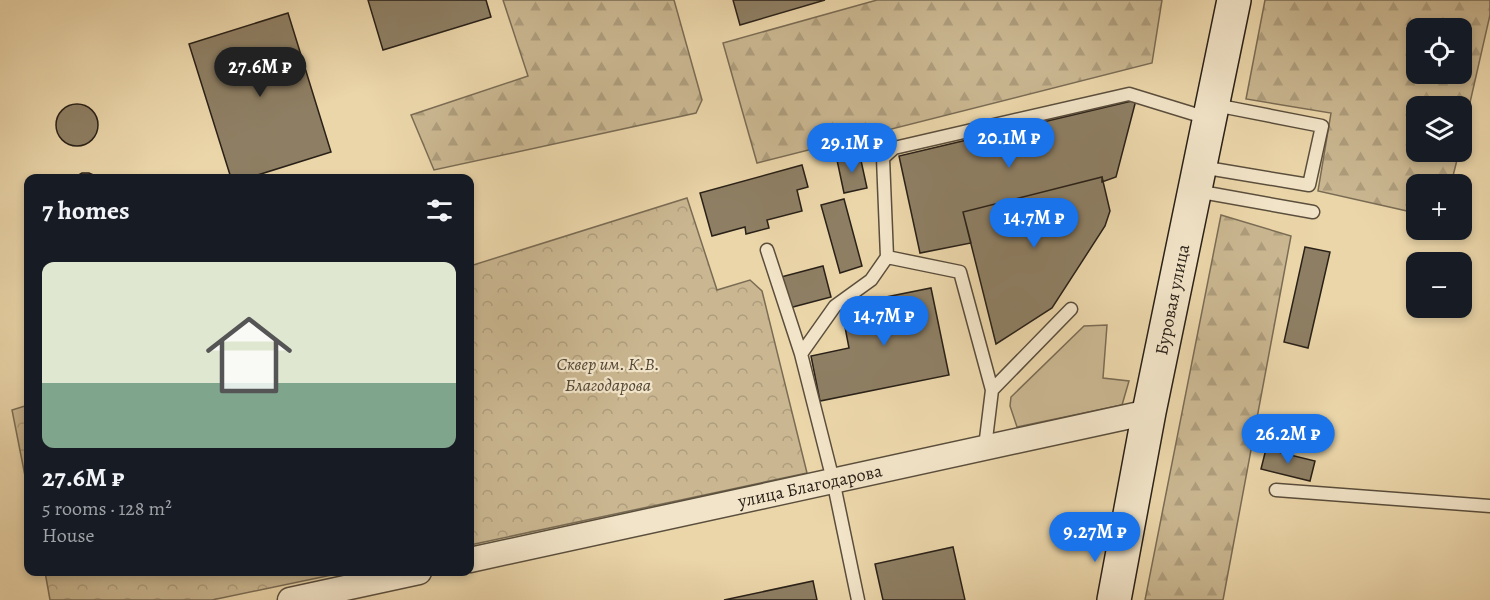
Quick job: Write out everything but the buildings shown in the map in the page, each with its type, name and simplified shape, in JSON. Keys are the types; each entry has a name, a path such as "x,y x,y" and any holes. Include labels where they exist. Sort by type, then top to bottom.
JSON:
{"main road":[{"name":"Буровая улица","path":"1114,600 1149,412 1234,0"}],"street":[{"name":"улица Благодарова","path":"474,559 1149,412"},
{"path":"290,600 331,596 404,576"}],"lane":[{"path":"801,354 835,306 871,280 887,257 883,158 894,148 1129,94 1211,112 1322,126 1309,186 1197,179"},
{"path":"1197,179 1313,212"},
{"path":"768,250 801,354 833,480 858,600"},
{"path":"887,257 960,272 992,390 984,447"},
{"path":"992,390 1071,309"},
{"path":"1276,490 1490,506"}],"green space":[{"path":"503,0 674,0 702,100 696,113 434,170 411,115 528,76"},
{"path":"877,0 1162,0 1152,63 757,163 723,43"},
{"path":"1265,0 1490,0 1490,15 1472,96 1406,96 1406,162 1456,162 1454,174 1406,174 1406,211 1318,191 1331,113 1246,99"},
{"name":"Сквер им. К.В. Благодарова","path":"687,198 717,290 750,280 762,291 807,473 474,544 474,265"},
{"path":"1221,215 1291,236 1223,600 1145,600"},
{"path":"1107,325 1103,378 1129,381 1122,405 1017,427 1010,406 1011,397 1084,326"},
{"path":"24,406 24,471 12,410"},
{"path":"46,576 327,576 212,600 50,600"}]}
